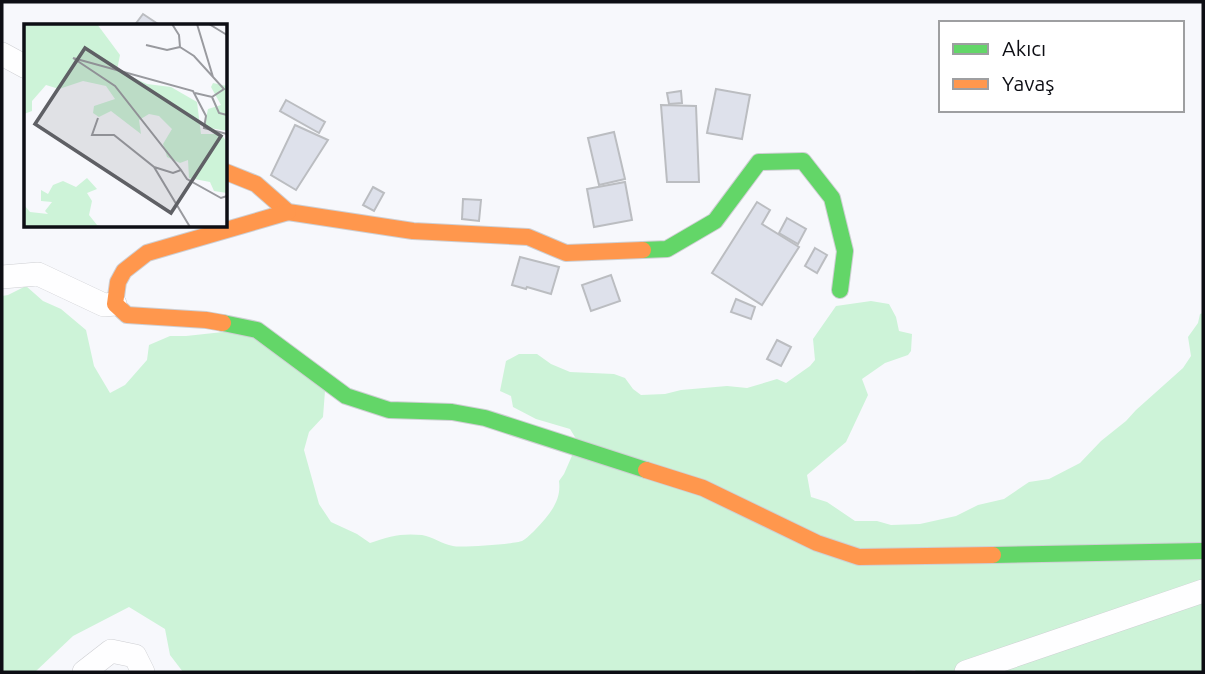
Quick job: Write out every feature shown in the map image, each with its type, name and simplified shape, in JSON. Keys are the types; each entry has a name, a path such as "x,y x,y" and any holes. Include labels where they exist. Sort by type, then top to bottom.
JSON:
{"street":[{"path":"2,54 24,67"},
{"path":"115,304 118,282 124,271 147,253 288,212 413,231 528,237 566,253 667,249 715,221 759,162 803,161 832,198 845,251 840,290"},
{"path":"228,173 256,184 288,212"},
{"path":"2,277 38,274 104,305 115,304 127,315 206,320 257,330 346,396 389,410 452,412 485,418 703,488 817,543 859,557 1203,551"},
{"path":"965,672 1203,591"},
{"path":"84,672 111,651 135,656 143,672"}],"green space":[{"path":"26,286 43,301 61,309 86,330 94,366 110,393 125,385 147,360 149,345 170,336 251,329 325,391 323,417 309,432 304,450 319,504 331,522 370,543 415,534 458,546 509,543 522,541 527,537 554,506 559,492 559,481 578,442 570,429 536,419 513,407 511,396 500,391 506,361 519,354 537,354 570,372 614,374 625,378 641,395 727,386 747,388 777,379 786,383 815,360 813,339 836,306 871,301 889,304 899,331 912,334 911,351 908,355 885,363 862,379 868,395 846,442 807,475 811,497 827,502 855,521 877,521 891,525 920,524 956,516 978,505 1004,499 1029,482 1049,479 1080,463 1183,368 1191,356 1188,337 1203,313 1203,672 183,672 170,655 165,629 129,607 73,636 35,672 2,672 2,296"}],"building":[{"path":"143,14 158,24 136,24"},
{"path":"716,89 750,95 742,139 707,133"},
{"path":"681,91 682,103 669,104 667,93"},
{"path":"286,100 325,122 319,133 280,111"},
{"path":"661,105 696,106 699,182 667,182"},
{"path":"295,125 328,140 296,190 271,175"},
{"path":"614,132 625,179 599,185 588,138"},
{"path":"625,182 632,220 594,227 587,189"},
{"path":"373,187 384,193 374,211 363,205"},
{"path":"463,199 481,200 479,221 462,219"},
{"path":"757,202 770,210 762,224 799,247 762,305 712,273"},
{"path":"787,218 806,229 798,244 779,233"},
{"path":"815,248 827,255 817,273 805,266"},
{"path":"520,257 559,267 551,294 512,285"},
{"path":"611,275 620,301 591,311 582,285"},
{"path":"736,299 755,307 751,319 731,312"},
{"path":"777,340 791,347 781,366 767,359"}],"traffic: fast":[{"path":"643,250 667,249 715,221 759,162 803,161 832,198 845,251 840,290"},
{"path":"223,323 257,330 346,396 389,410 452,412 485,418 646,470"},
{"path":"993,555 1203,551"}],"traffic: slow":[{"path":"228,173 256,184 288,212 413,231 528,237 566,253 643,250"},
{"path":"223,323 127,315 115,304 118,282 124,271 147,253 288,212"},
{"path":"646,470 703,488 817,543 859,557 993,555"}]}
